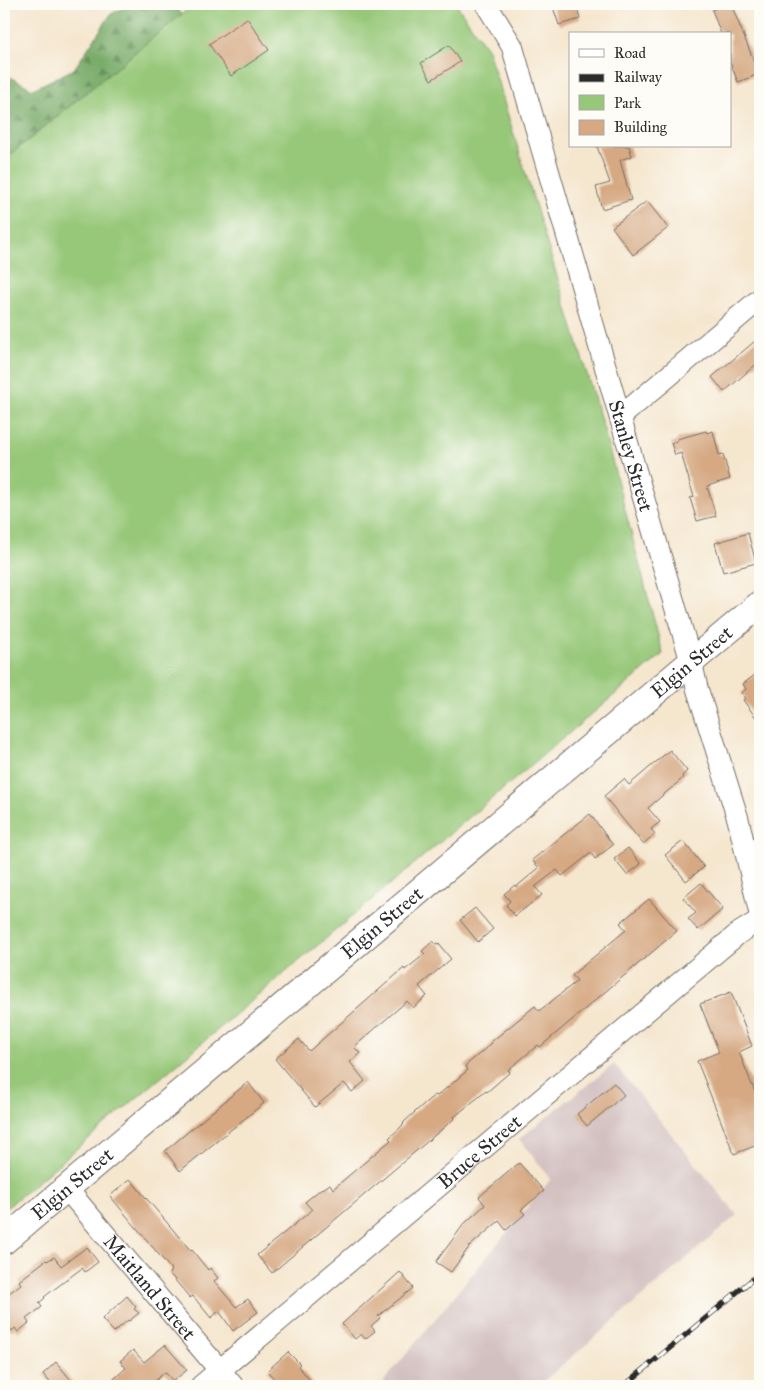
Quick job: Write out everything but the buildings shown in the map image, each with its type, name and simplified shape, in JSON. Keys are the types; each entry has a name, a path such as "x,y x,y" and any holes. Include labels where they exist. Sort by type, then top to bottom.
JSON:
{"main road":[{"name":"Elgin Street","path":"4,1241 760,604"}],"street":[{"name":"Stanley Street","path":"486,4 512,46 697,688 738,819 760,914"},
{"path":"620,417 760,300"},
{"name":"Bruce Street","path":"201,1386 226,1378 732,940 760,920"},
{"name":"Maitland Street","path":"66,1188 226,1378"}],"shaded area":[{"path":"614,1064 737,1215 538,1386 380,1386 551,1179 519,1139"}],"green space":[{"path":"133,4 171,4 182,14 4,160 4,122 9,117 4,111 4,74 33,89 74,69 111,14"},
{"path":"194,4 456,4 488,50 604,430 663,654 4,1210 4,160"}],"railway":[{"path":"624,1386 760,1273"}]}
